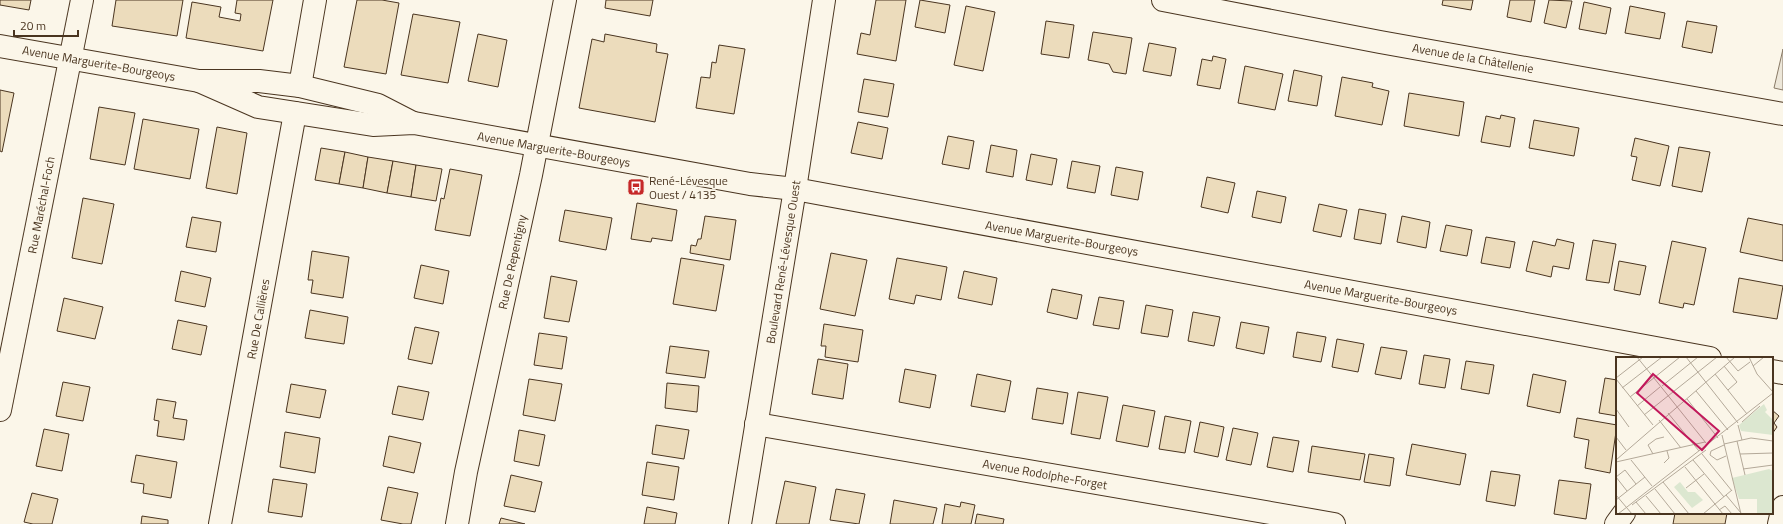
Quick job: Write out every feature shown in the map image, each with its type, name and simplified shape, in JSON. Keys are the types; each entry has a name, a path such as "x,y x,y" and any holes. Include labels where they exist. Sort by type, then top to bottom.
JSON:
{"street":[{"name":"Rue Maréchal-Foch","path":"0,410 82,0"},
{"path":"300,86 315,0"},
{"name":"Rue De Repentigny","path":"456,524 537,146 564,0"},
{"name":"Boulevard René-Lévesque Ouest","path":"740,524 795,189 824,0"},
{"name":"Avenue de la Châtellenie","path":"1163,0 1372,40 1783,114"},
{"name":"Avenue Marguerite-Bourgeoys","path":"0,46 198,81 259,81 300,86 378,105 414,123"},
{"name":"Avenue Marguerite-Bourgeoys","path":"198,81 258,107 373,125 414,123 750,184 795,189 1705,357"},
{"name":"Rue De Callières","path":"220,524 295,113"},
{"path":"1773,371 1783,373"},
{"name":"Avenue Rodolphe-Forget","path":"756,424 1334,524"},
{"path":"1779,524 1783,507"},
{"path":"1616,524 1623,514"}],"shaded area":[{"path":"1783,49 1783,90 1774,88"}],"building":[{"path":"0,0 31,0 29,10 0,5"},
{"path":"116,0 183,0 177,36 112,26"},
{"path":"237,0 273,0 263,51 186,38 192,2 221,7 219,17 240,21 241,14 235,13"},
{"path":"357,0 382,0 399,3 386,74 344,67"},
{"path":"606,0 653,0 650,16 605,8"},
{"path":"876,0 906,0 896,61 857,54 861,33 870,35"},
{"path":"920,0 950,5 945,33 915,27"},
{"path":"1443,0 1473,0 1471,10 1442,5"},
{"path":"1510,0 1535,0 1531,22 1507,17"},
{"path":"1549,0 1572,1 1566,28 1544,23"},
{"path":"1584,2 1611,8 1606,34 1579,29"},
{"path":"966,6 995,12 983,71 954,65"},
{"path":"1630,6 1665,13 1660,39 1625,33"},
{"path":"413,14 460,22 448,83 401,75"},
{"path":"1046,21 1074,25 1069,58 1041,54"},
{"path":"1687,21 1717,26 1712,53 1682,47"},
{"path":"1093,32 1132,38 1126,74 1113,72 1109,64 1088,60"},
{"path":"478,34 507,40 498,87 468,81"},
{"path":"605,34 657,44 656,52 668,54 655,122 579,108 592,39 604,42"},
{"path":"1149,43 1176,48 1171,76 1143,71"},
{"path":"719,45 745,49 734,114 696,108 701,77 710,78 712,62 716,63"},
{"path":"1213,56 1226,59 1220,89 1197,85 1202,59 1212,61"},
{"path":"1245,66 1283,74 1275,110 1238,103"},
{"path":"1294,70 1322,76 1317,106 1288,101"},
{"path":"1342,77 1373,83 1372,87 1389,91 1382,125 1335,116"},
{"path":"864,79 894,84 888,117 858,112"},
{"path":"0,90 14,93 2,152 0,151"},
{"path":"1409,93 1464,102 1459,136 1404,126"},
{"path":"99,107 135,113 125,165 90,159"},
{"path":"1501,115 1515,118 1510,147 1481,142 1486,116 1500,119"},
{"path":"143,119 199,129 190,179 134,169"},
{"path":"1534,120 1579,128 1574,156 1529,148"},
{"path":"858,122 888,128 882,159 851,153"},
{"path":"217,127 247,133 237,194 206,188"},
{"path":"948,136 974,141 969,169 942,164"},
{"path":"1635,138 1669,146 1660,186 1632,180 1637,157 1631,156"},
{"path":"991,145 1017,150 1013,177 986,172"},
{"path":"1679,147 1710,152 1702,192 1672,186"},
{"path":"321,148 345,152 339,184 315,180"},
{"path":"345,152 368,157 363,188 339,184"},
{"path":"1031,154 1057,159 1052,185 1026,180"},
{"path":"368,157 393,161 387,193 363,188"},
{"path":"393,161 416,165 411,197 387,193"},
{"path":"1072,161 1100,166 1095,193 1067,188"},
{"path":"416,165 442,169 436,201 411,197"},
{"path":"1116,167 1143,172 1138,200 1111,195"},
{"path":"450,169 482,175 470,236 435,230 441,198 444,199"},
{"path":"1207,177 1235,183 1228,213 1201,207"},
{"path":"1257,191 1286,197 1281,223 1252,217"},
{"path":"83,198 114,204 102,264 72,258"},
{"path":"637,203 677,210 672,241 652,238 651,242 631,239"},
{"path":"1319,204 1347,210 1341,237 1313,231"},
{"path":"1359,209 1386,214 1381,244 1354,239"},
{"path":"565,210 612,218 606,250 559,241"},
{"path":"705,216 736,220 730,260 690,253 691,245 696,246 698,239 701,239"},
{"path":"1402,216 1430,222 1426,248 1397,242"},
{"path":"192,217 221,222 216,252 186,247"},
{"path":"1748,218 1783,225 1783,261 1740,252"},
{"path":"1446,225 1472,230 1467,256 1440,251"},
{"path":"1486,237 1515,242 1510,268 1481,263"},
{"path":"1557,239 1574,243 1569,269 1553,266 1551,277 1526,271 1533,241 1555,246"},
{"path":"1593,240 1616,244 1609,283 1586,280"},
{"path":"1672,241 1706,248 1694,305 1684,303 1683,308 1659,303"},
{"path":"312,251 349,257 343,298 311,293 313,280 308,280"},
{"path":"831,253 867,260 855,316 820,309"},
{"path":"681,258 724,265 716,311 673,304"},
{"path":"897,258 947,267 941,300 916,295 914,304 889,299"},
{"path":"1619,261 1646,266 1640,295 1614,290"},
{"path":"421,265 449,271 443,304 414,298"},
{"path":"181,271 211,278 205,307 175,301"},
{"path":"964,271 997,278 992,305 958,298"},
{"path":"551,276 577,281 569,322 544,318"},
{"path":"1739,278 1783,286 1777,319 1733,312"},
{"path":"1052,289 1082,295 1077,319 1047,312"},
{"path":"1099,297 1124,301 1119,329 1093,325"},
{"path":"64,298 103,307 95,339 57,331"},
{"path":"1146,305 1173,310 1168,337 1141,333"},
{"path":"310,310 348,317 344,344 305,338"},
{"path":"1193,312 1220,317 1214,346 1188,341"},
{"path":"178,320 207,326 201,355 172,349"},
{"path":"1241,322 1269,327 1264,354 1236,348"},
{"path":"824,324 863,330 858,362 825,357 826,346 821,346"},
{"path":"415,327 439,332 432,364 408,359"},
{"path":"1297,332 1326,337 1321,362 1293,357"},
{"path":"539,333 567,337 562,369 534,365"},
{"path":"1337,339 1364,344 1358,372 1332,367"},
{"path":"670,346 709,351 705,378 666,373"},
{"path":"1381,347 1407,351 1401,379 1375,374"},
{"path":"1424,355 1450,359 1445,388 1419,384"},
{"path":"818,359 848,364 843,399 812,394"},
{"path":"1466,361 1494,365 1489,394 1461,389"},
{"path":"905,369 936,375 930,408 899,402"},
{"path":"977,374 1011,381 1005,412 971,406"},
{"path":"1533,374 1566,381 1560,413 1527,406"},
{"path":"1605,378 1616,380 1616,416 1599,413"},
{"path":"529,379 562,384 555,421 523,415"},
{"path":"63,382 90,387 83,421 56,416"},
{"path":"667,383 699,386 697,412 665,408"},
{"path":"291,384 326,390 320,418 286,412"},
{"path":"398,386 429,392 423,420 392,414"},
{"path":"1037,388 1068,393 1063,424 1032,419"},
{"path":"1078,392 1108,397 1100,439 1071,434"},
{"path":"157,399 176,402 173,418 187,420 184,440 157,436 159,421 154,420"},
{"path":"1123,405 1155,411 1148,447 1116,441"},
{"path":"1773,411 1779,416 1774,423 1777,427 1773,433"},
{"path":"1165,416 1191,421 1185,453 1159,449"},
{"path":"1577,418 1616,425 1610,473 1585,468 1589,440 1574,437"},
{"path":"1200,422 1224,427 1218,457 1194,452"},
{"path":"656,425 689,430 684,459 652,454"},
{"path":"1233,428 1258,433 1251,465 1226,460"},
{"path":"44,429 69,434 62,471 36,466"},
{"path":"519,430 545,435 539,466 514,461"},
{"path":"285,432 320,438 315,473 280,467"},
{"path":"389,436 421,443 414,473 383,466"},
{"path":"1273,437 1299,441 1293,472 1267,467"},
{"path":"1412,444 1466,454 1460,485 1406,475"},
{"path":"1312,446 1365,454 1360,480 1308,472"},
{"path":"1369,454 1394,458 1390,486 1364,482"},
{"path":"136,455 177,462 171,498 143,493 144,484 131,482"},
{"path":"647,462 679,467 674,500 642,495"},
{"path":"1491,471 1520,475 1515,506 1486,501"},
{"path":"511,475 542,482 535,512 504,506"},
{"path":"273,479 307,484 302,517 268,512"},
{"path":"1559,480 1591,484 1586,519 1554,514"},
{"path":"785,481 816,487 809,524 776,524"},
{"path":"388,487 418,493 411,524 381,520"},
{"path":"836,489 865,494 859,524 830,520"},
{"path":"32,493 58,499 52,524 33,524 24,522"},
{"path":"894,500 937,508 933,524 890,524"},
{"path":"961,502 975,505 971,524 942,524 945,504 960,507"},
{"path":"647,507 677,513 675,524 644,524"},
{"path":"977,514 1004,519 1003,524 975,524"},
{"path":"1675,514 1727,514 1725,524 1673,524"},
{"path":"142,516 168,520 168,524 141,524"},
{"path":"501,518 525,524 499,524"}],"place":[{"name":"René-Lévesque Ouest / 4135","path":"636,187"}]}
